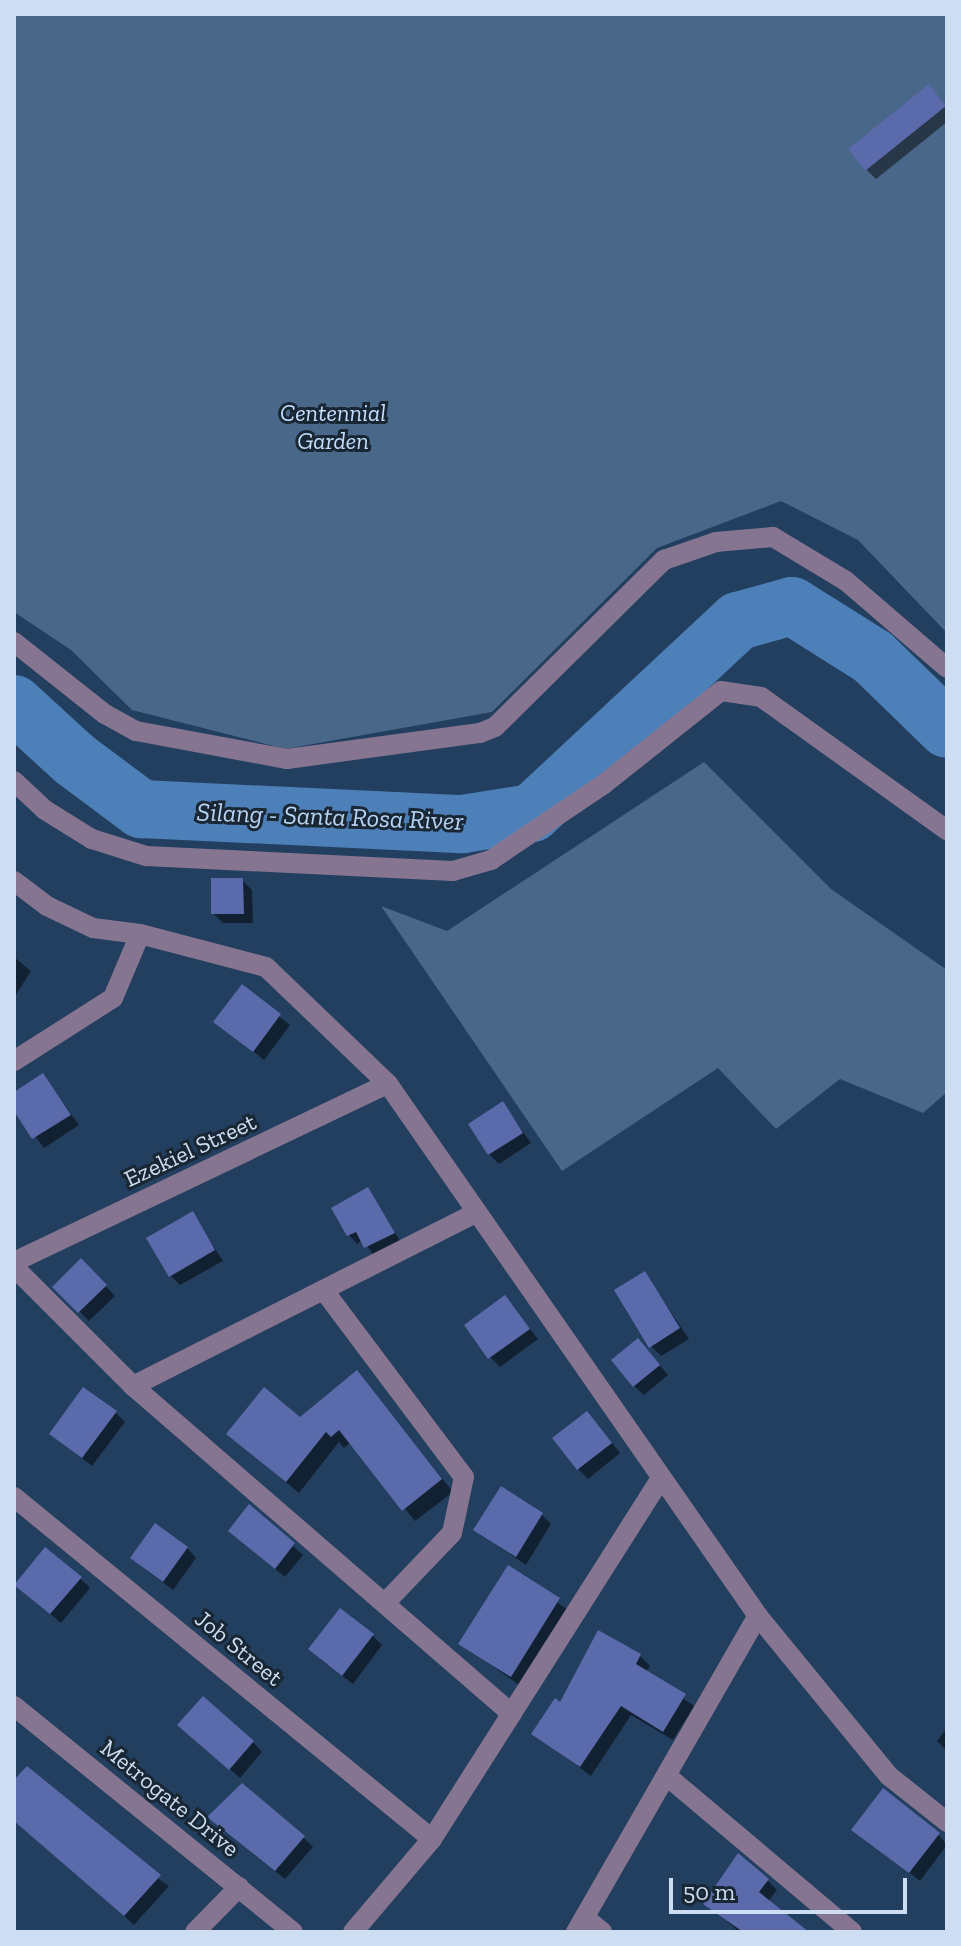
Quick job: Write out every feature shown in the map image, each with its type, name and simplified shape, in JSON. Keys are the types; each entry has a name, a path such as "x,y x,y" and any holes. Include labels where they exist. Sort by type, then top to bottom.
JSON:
{"street":[{"path":"14,642 105,714 136,731 287,759 480,733 495,727 664,560 716,542 773,537 846,581 947,668"},
{"path":"14,781 45,810 92,839 146,856 453,871 491,860 604,784 721,691 761,697 947,830"},
{"path":"14,881 47,906 93,928 140,934 266,967 388,1084 758,1616 889,1776 947,1822"},
{"path":"15,1059 113,998 140,934"},
{"name":"Ezekiel Street","path":"14,1264 388,1084"},
{"path":"133,1386 325,1292 475,1213"},
{"path":"14,1264 133,1386 387,1601 512,1714"},
{"path":"325,1292 464,1477 452,1533 387,1601"},
{"path":"353,1932 432,1839 661,1478"},
{"name":"Job Street","path":"14,1497 432,1839"},
{"path":"602,1932 580,1925 758,1616"},
{"name":"Metrogate Drive","path":"14,1706 293,1932"},
{"path":"667,1776 852,1932"},
{"path":"195,1932 239,1887"}],"green space":[{"name":"Centennial Garden","path":"14,14 947,14 947,633 858,540 781,501 657,548 492,712 285,749 132,710 71,650 14,612"},
{"path":"704,762 831,889 947,970 947,1092 923,1113 840,1079 776,1129 718,1068 562,1171 381,906 447,931"}],"building":[{"path":"929,84 946,106 865,171 848,149"},
{"path":"211,878 243,878 244,914 211,914"},
{"path":"242,984 281,1014 253,1052 213,1022"},
{"path":"43,1073 71,1115 32,1139 14,1111 14,1092"},
{"path":"503,1101 523,1133 488,1155 468,1124"},
{"path":"368,1187 395,1233 364,1248 356,1232 347,1236 331,1208"},
{"path":"193,1211 215,1250 169,1277 146,1238"},
{"path":"81,1258 107,1285 78,1313 52,1287"},
{"path":"645,1271 680,1328 649,1348 614,1290"},
{"path":"505,1295 530,1329 488,1359 464,1325"},
{"path":"638,1338 660,1365 633,1387 611,1360"},
{"path":"357,1370 442,1479 402,1511 339,1430 331,1437 326,1432 286,1482 226,1434 264,1387 300,1417"},
{"path":"83,1387 117,1411 82,1458 49,1434"},
{"path":"587,1411 612,1443 577,1470 552,1438"},
{"path":"501,1486 543,1513 516,1557 473,1530"},
{"path":"249,1504 295,1543 275,1569 228,1531"},
{"path":"155,1523 188,1547 163,1582 130,1558"},
{"path":"45,1547 82,1577 50,1614 14,1585"},
{"path":"508,1565 560,1598 511,1677 458,1644"},
{"path":"340,1608 374,1634 342,1676 308,1649"},
{"path":"598,1630 641,1654 636,1664 686,1694 663,1732 621,1706 580,1767 531,1734 555,1698 560,1702"},
{"path":"203,1696 254,1741 229,1770 177,1725"},
{"path":"27,1766 161,1875 124,1916 14,1821 14,1780"},
{"path":"242,1783 305,1836 275,1871 207,1817"},
{"path":"883,1788 940,1833 909,1873 851,1830"},
{"path":"738,1853 769,1879 759,1892 809,1932 743,1932 703,1904"}],"waterway":[{"name":"Silang - Santa Rosa River","path":"14,704 74,759 141,809 463,824 532,813 738,621 792,606 873,657 947,729"}]}
